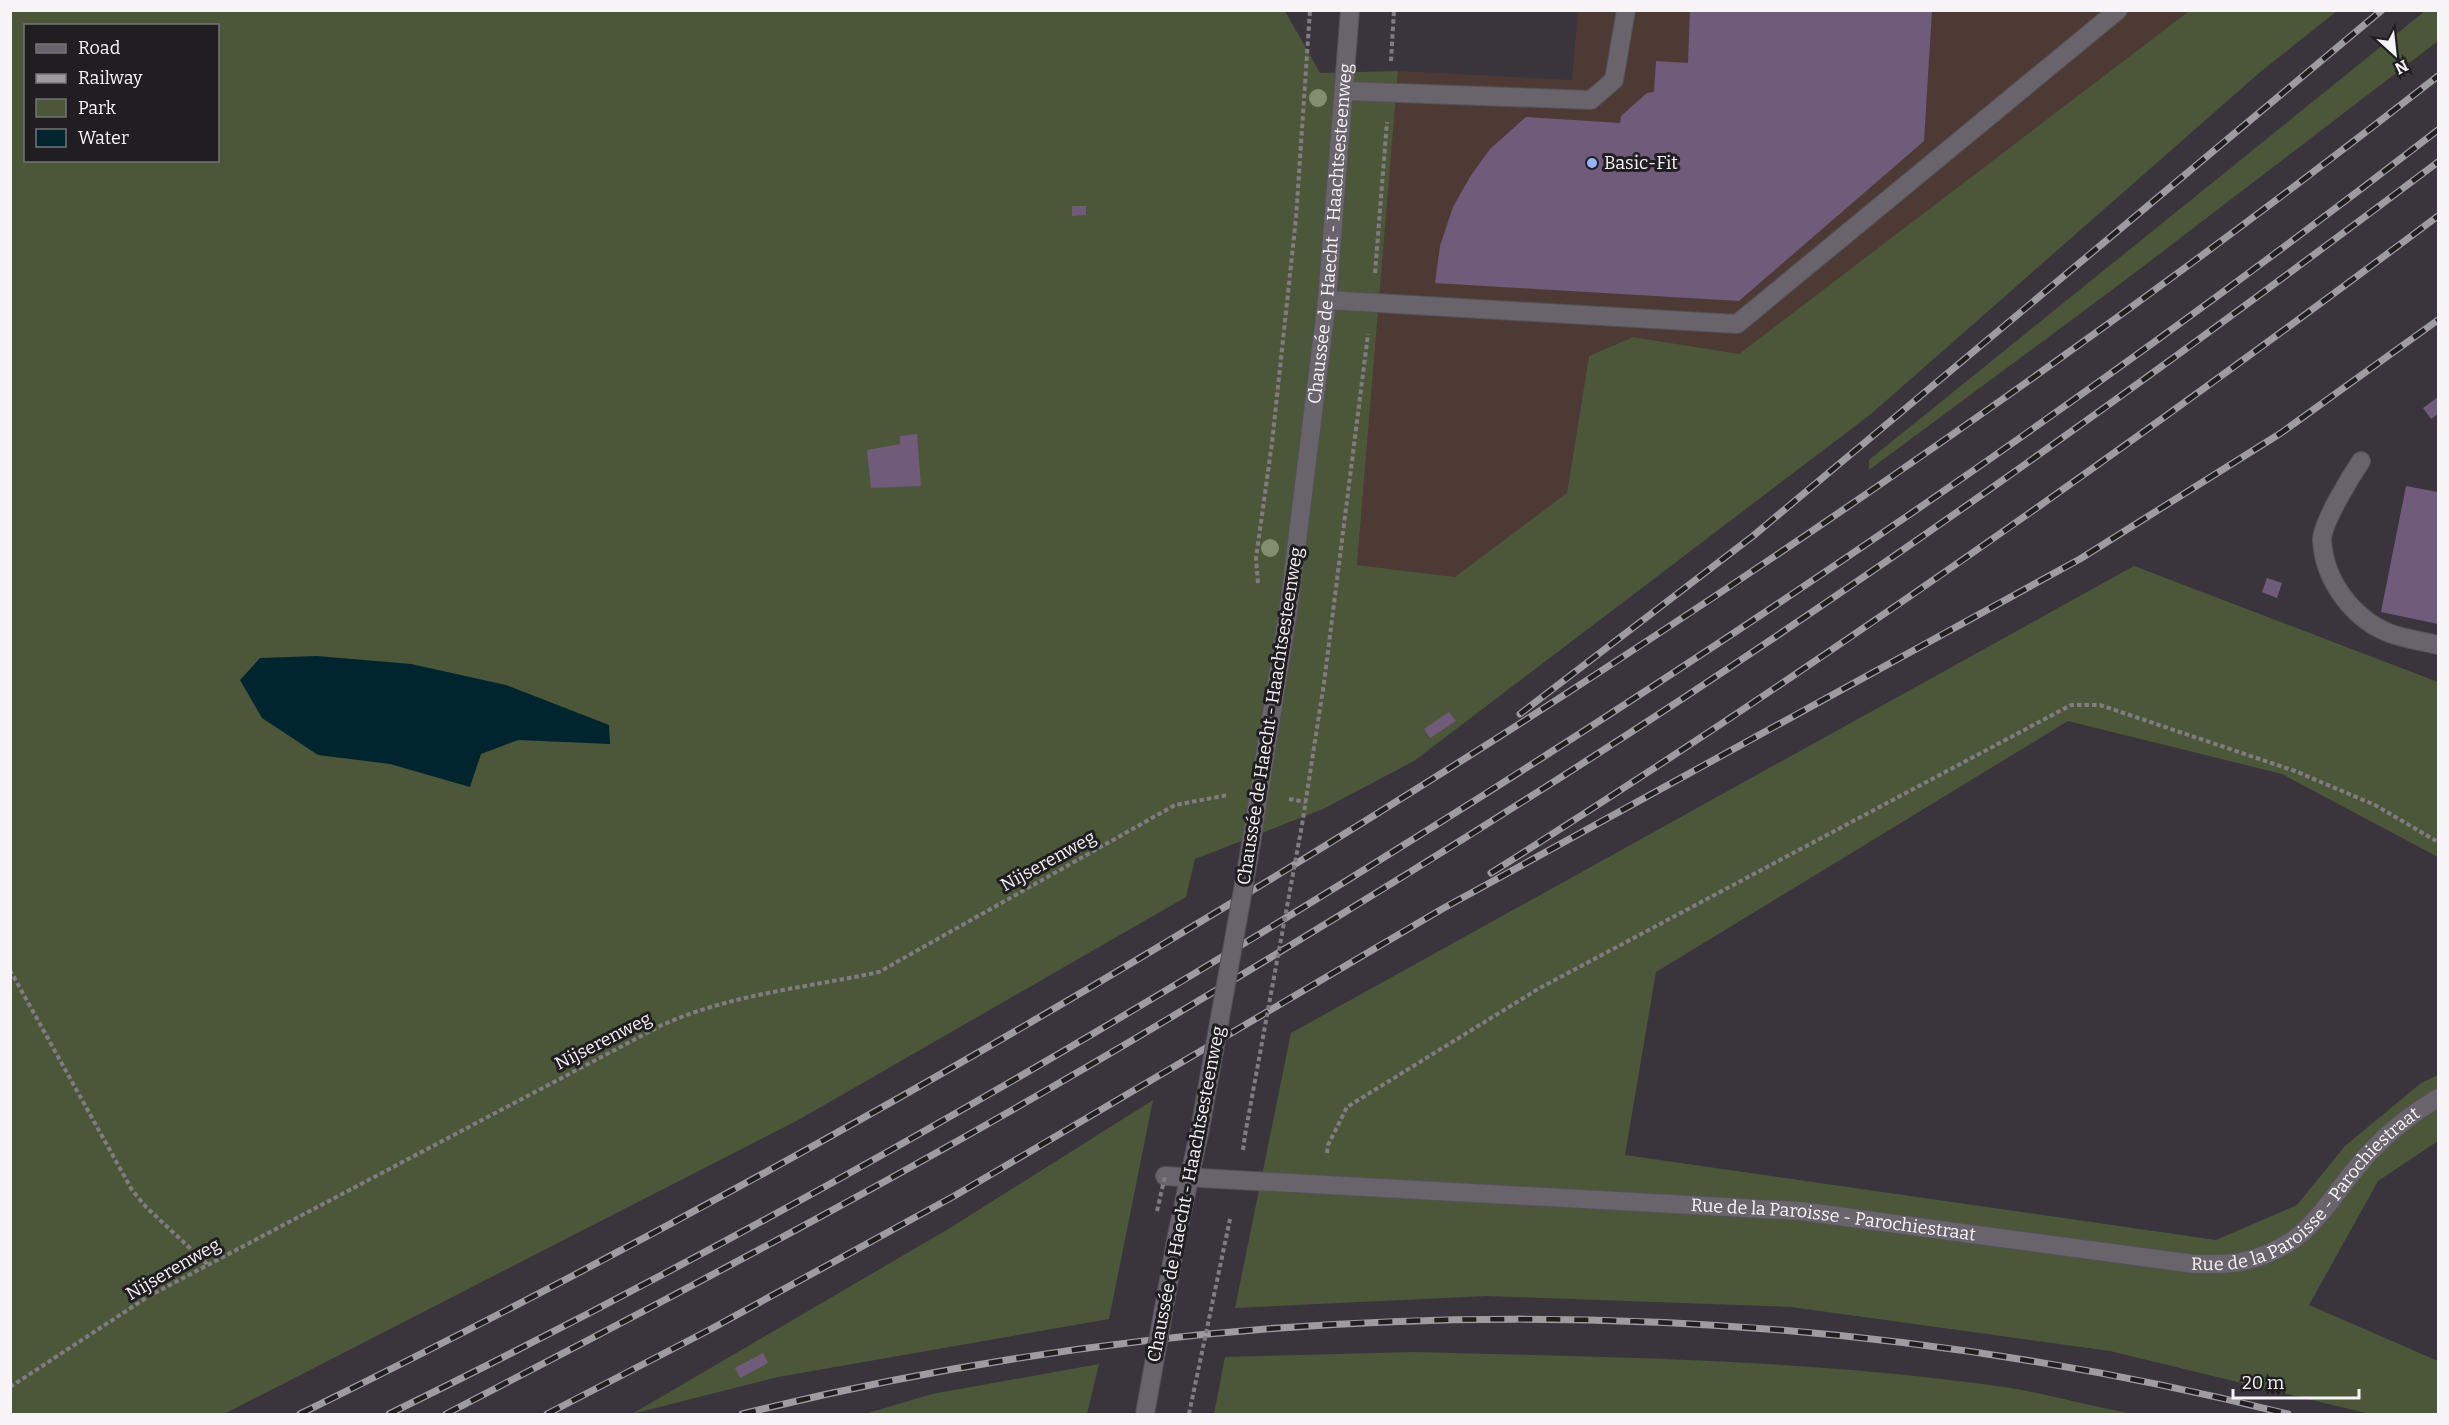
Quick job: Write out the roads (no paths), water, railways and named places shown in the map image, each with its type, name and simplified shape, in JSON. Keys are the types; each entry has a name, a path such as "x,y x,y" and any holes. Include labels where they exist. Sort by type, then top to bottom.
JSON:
{"main road":[{"name":"Chaussée de Haecht - Haachtsesteenweg","path":"1145,1414 1249,856 1289,606 1327,300 1350,10"},
{"path":"1345,91 1591,100 1614,80 1626,10"},
{"path":"1327,300 1737,324 2118,10"},
{"path":"2361,461 2343,488 2322,538 2330,575 2350,608 2388,633 2439,645"},
{"name":"Rue de la Paroisse - Parochiestraat","path":"1165,1176 1800,1211 2194,1264 2240,1262 2278,1249 2314,1225 2370,1152 2417,1110 2439,1098"}],"water":[{"path":"317,656 411,664 506,685 609,725 610,744 518,740 481,754 470,787 390,764 318,755 262,718 240,680 260,658"}],"railway":[{"path":"1520,714 1753,536 2382,10"},
{"path":"300,1414 597,1263 890,1103 1178,936 1461,761 1711,599 1958,430 2201,256 2438,76"},
{"path":"389,1414 657,1278 921,1133 1182,981 1439,823 1695,659 1947,489 2195,313 2438,130"},
{"path":"446,1414 718,1272 986,1125 1242,975 1476,831 1708,682 1950,517 2196,342 2438,162"},
{"path":"1491,873 1853,636 2089,471 2438,216"},
{"path":"547,1414 711,1329 956,1195 1442,909 2080,559 2281,433 2438,320"},
{"path":"742,1414 934,1373 1127,1343 1321,1325 1515,1319 1710,1325 1904,1343 2097,1372 2288,1414"}],"place":[{"name":"Basic-Fit","path":"1592,163"}]}
